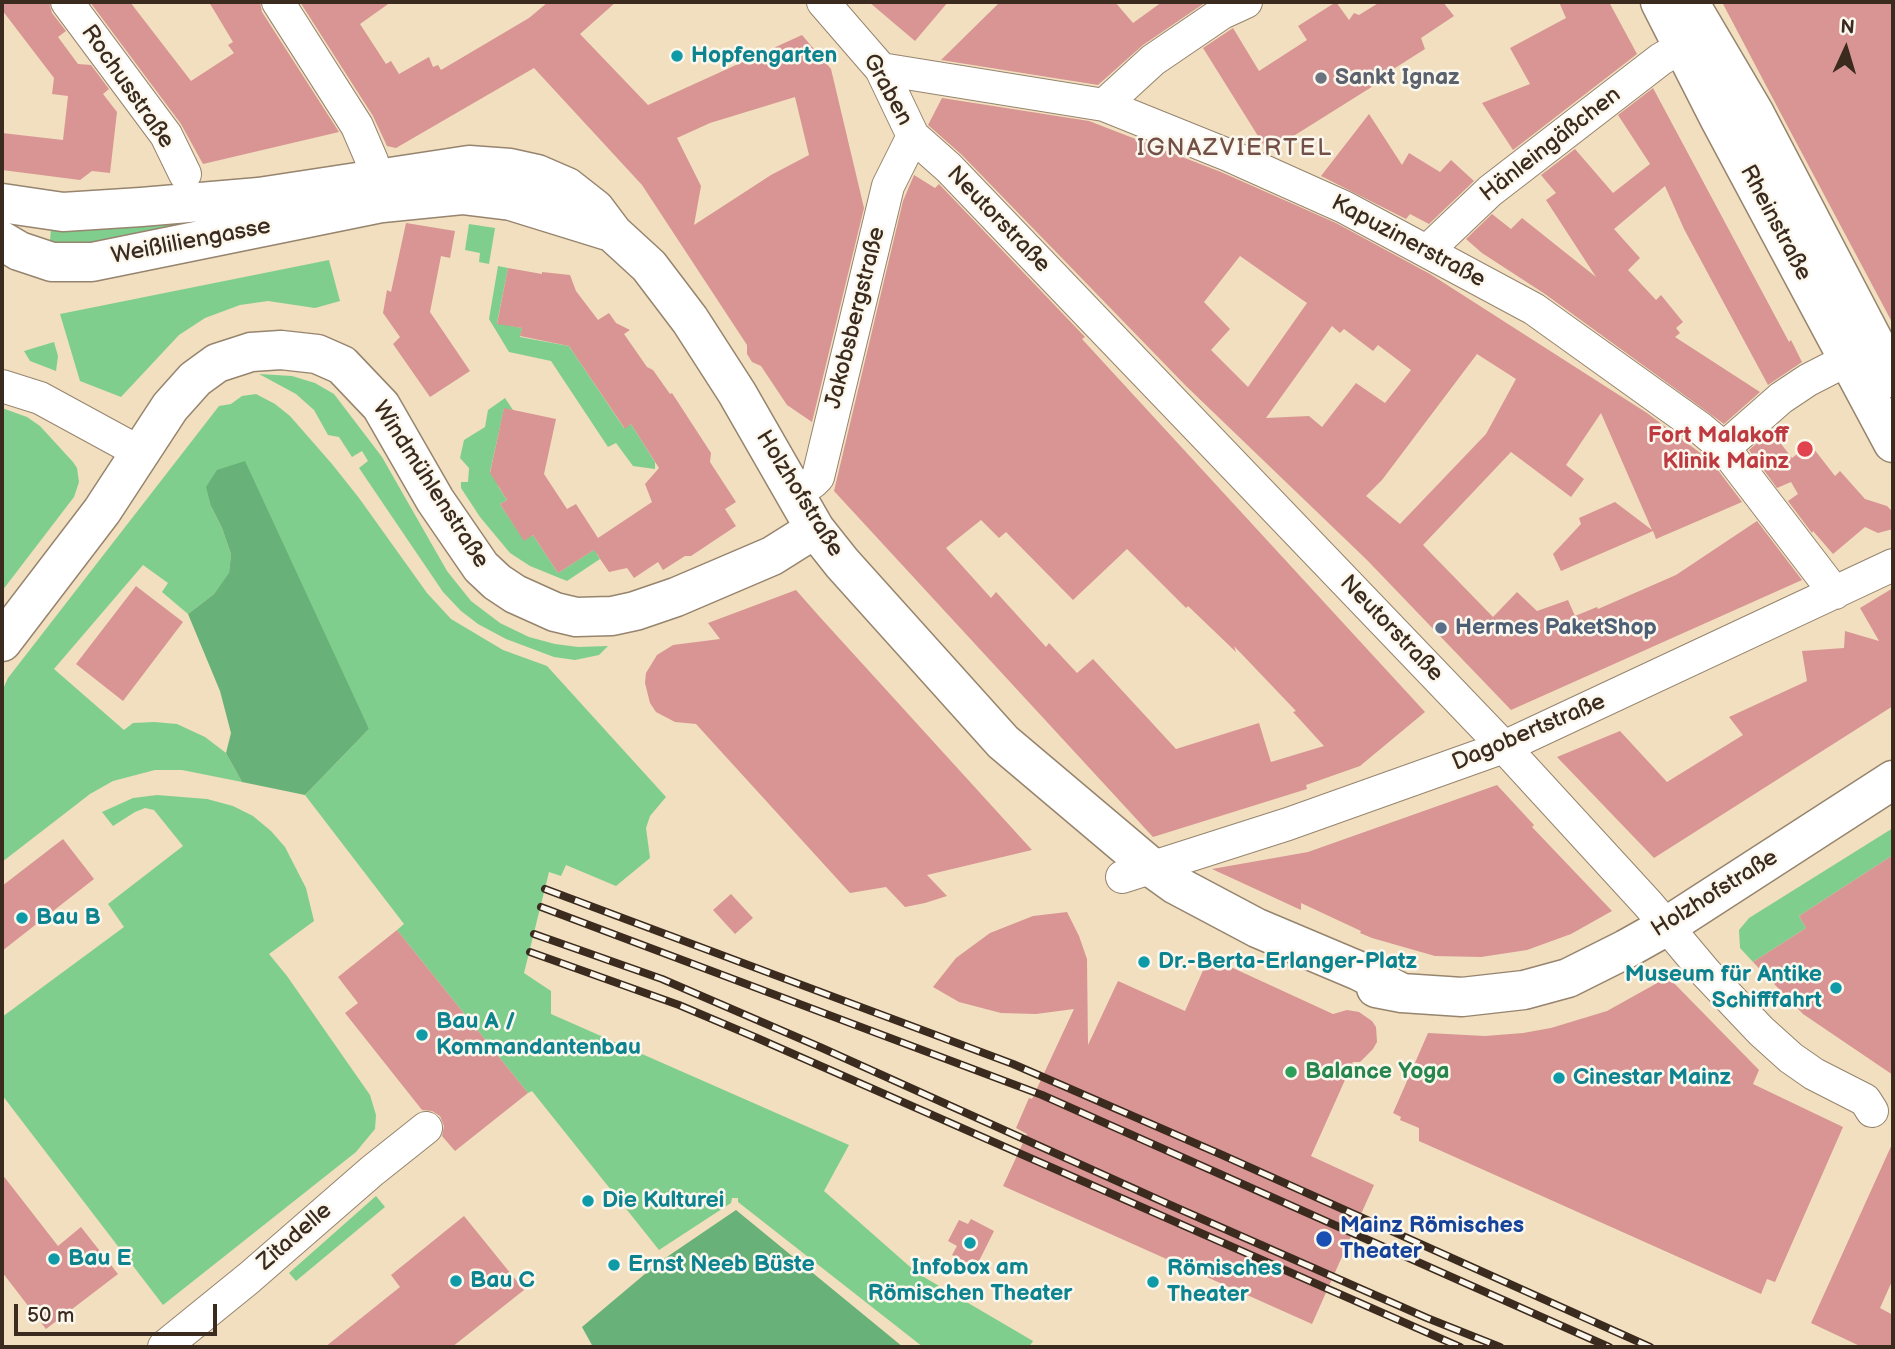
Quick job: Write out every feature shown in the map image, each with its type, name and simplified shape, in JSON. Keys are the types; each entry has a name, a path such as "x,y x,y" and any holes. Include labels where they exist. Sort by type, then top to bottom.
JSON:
{"street":[{"name":"Rochusstraße","path":"67,2 166,135 185,174"},
{"path":"278,2 357,127 371,157 379,190"},
{"path":"1104,105 1153,60 1222,13 1246,2"},
{"name":"Rheinstraße","path":"1660,2 1893,443"},
{"name":"Rheinstraße","path":"1689,2 1755,114 1893,378"},
{"name":"Graben","path":"833,5 881,69 913,136"},
{"name":"Hänleingäßchen","path":"1427,251 1490,191 1661,59 1682,47"},
{"name":"Kapuzinerstraße","path":"881,69 1104,105 1228,155 1345,207 1534,309 1724,448 1835,593"},
{"name":"Jakobsbergstraße","path":"795,493 818,477 888,186 913,136"},
{"name":"Neutorstraße","path":"913,136 948,168 1504,747 1667,926 1706,973 1791,1058 1814,1074 1865,1100 1872,1111"},
{"name":"Weißliliengasse","path":"2,203 63,212 379,190"},
{"name":"Weißliliengasse","path":"2,242 52,262 92,262 379,190"},
{"name":"Holzhofstraße","path":"379,190 489,197 613,233 649,266 690,320 737,393 815,529 853,576 1003,742 1137,872 1197,897 1257,928 1359,971 1402,993 1462,997 1492,995 1541,986 1580,972 1667,926 1893,780"},
{"name":"Windmühlenstraße","path":"2,642 90,527 170,408 195,379 217,363 259,351 281,350 317,354 342,365 381,405 435,500 481,567 515,594 555,612 576,617 596,617 635,611 676,597 772,556 815,529"},
{"path":"1724,448 1781,398 1847,360"},
{"path":"2,386 40,398 141,453"},
{"name":"Dagobertstraße","path":"1137,872 1288,824 1504,747 1893,565"},
{"name":"Zitadelle","path":"164,1347 426,1128"}],"green space":[{"path":"243,217 49,251 52,218"},
{"path":"469,224 495,228 489,264 479,262 480,253 465,250"},
{"path":"329,260 340,301 315,308 268,301 240,305 205,318 179,335 121,397 80,381 60,314"},
{"path":"498,266 508,268 497,323 522,328 520,337 569,346 624,428 631,424 655,462 655,469 633,466 616,443 608,447 551,361 509,352 489,319"},
{"path":"54,342 58,356 56,371 30,361 24,351"},
{"path":"259,374 292,376 315,383 334,394 382,457 447,571 471,601 500,623 529,637 578,647 608,646 599,655 575,660 554,657 506,639 461,611 443,592 359,468 368,461 362,451 352,457 339,437 328,435 314,410 296,394"},
{"path":"256,394 290,416 332,464 427,593 451,619 503,650 547,666 666,797 650,816 646,828 650,858 616,886 566,865 561,876 549,872 524,973 551,991 551,1014 849,1145 824,1191 917,1273 1033,1341 1029,1347 923,1347 738,1202 738,1198 732,1198 731,1203 659,1250 532,1091 528,1093 397,930 404,924 305,795 369,729 211,506 231,554 229,574 214,594 188,614 162,592 168,583 143,565 54,669 124,730 133,723 154,722 177,724 205,737 226,753 242,782 182,770 155,770 113,781 90,794 2,862 2,691 8,678 219,406 231,404 242,396"},
{"path":"505,398 513,410 504,409 490,472 500,474 498,486 507,500 500,504 524,540 533,535 558,573 597,548 596,553 600,559 567,581 530,566 510,553 480,517 461,488 461,482 468,482 469,468 460,458 464,440 485,427 488,410"},
{"path":"2,408 27,417 40,426 73,462 77,468 79,482 74,497 2,591"},
{"path":"245,461 369,729 305,795 242,782 226,753 231,733 220,691 188,614 214,594 229,573 231,554 206,487 217,470"},
{"path":"157,795 207,799 233,806 253,816 285,847 306,888 314,921 269,954 370,1095 376,1115 375,1129 356,1152 163,1305 2,1095 2,1017 124,927 108,904 183,846 154,810 145,808 113,826 102,812 133,798"},
{"path":"1893,828 1893,855 1799,916 1806,928 1753,962 1740,948 1739,930 1749,918"},
{"path":"376,1196 385,1207 296,1281 289,1273"},
{"path":"736,1210 903,1347 593,1347 582,1327 658,1263"}],"building":[{"path":"2,2 49,2 52,13 66,31 58,37 78,64 91,65 109,89 103,94 117,112 110,173 92,171 80,180 2,170 2,133 63,140 68,96 52,94 54,78 2,10"},
{"path":"90,2 130,2 191,81 234,53 228,45 233,42 209,2 260,2 262,12 339,132 203,164 181,124"},
{"path":"300,2 391,2 360,24 386,64 391,61 399,74 429,57 433,67 438,65 441,70 529,18 548,2 616,2 580,34 648,105 802,35 831,69 864,208 812,422 787,405 761,366 752,362 747,354 747,345 642,185 534,68 396,148 387,146 373,116","holes":["795,97 809,155 771,175 694,225 701,186 677,138 710,123"]},
{"path":"869,2 948,2 915,41"},
{"path":"1000,2 1115,2 1133,23 1162,2 1206,2 1143,45 1098,85 941,60"},
{"name":"Sankt Ignaz","path":"1336,2 1349,20 1354,13 1359,15 1380,2 1443,2 1454,16 1421,38 1425,49 1384,75 1386,78 1268,152 1203,48 1233,28 1259,71 1307,40 1298,26"},
{"path":"1559,2 1609,2 1637,54 1513,150 1482,103 1530,84 1510,48 1566,18"},
{"path":"1722,2 1893,2 1893,324 1780,112"},
{"path":"1653,88 1802,362 1768,385 1684,229 1665,186 1614,229 1640,258 1628,270 1656,300 1661,295 1683,322 1676,328 1680,333 1675,337 1760,392 1724,424 1466,239 1492,214 1511,229 1522,218 1596,277 1546,200 1556,193 1541,175 1575,149 1613,193 1650,164 1618,115"},
{"path":"942,98 1089,121 1221,172 1336,223 1430,274 1647,413 1711,461 1742,502 1656,539 1653,531 1561,571 1553,554 1581,524 1579,518 1615,502 1652,530 1601,413 1566,465 1584,479 1571,497 1511,452 1423,545 1493,617 1517,592 1537,611 1568,600 1575,616 1597,607 1598,609 1676,575 1757,521 1802,580 1511,710 1367,560 1186,386 962,155 928,125","holes":["1240,256 1307,303 1248,387 1211,350 1230,329 1204,302","1332,326 1340,333 1344,329 1373,351 1378,345 1411,370 1385,403 1356,383 1322,427 1309,416 1266,418","1477,354 1516,379 1486,434 1400,524 1366,496 1382,480"]},
{"path":"1369,114 1402,165 1409,153 1440,172 1451,160 1474,181 1429,224 1410,214 1406,219 1321,176"},
{"path":"914,175 935,188 939,184 1085,337 1082,339 1425,712 1360,766 1306,785 1307,789 1153,837 834,491 903,201","holes":["981,520 999,538 1006,532 1073,600 1127,549 1186,608 1188,606 1236,652 1234,646 1296,711 1293,712 1324,746 1271,762 1259,723 1176,749 1093,659 1077,673 1049,643 1046,647 996,592 991,598 946,548"]},
{"path":"406,223 455,231 450,258 441,256 430,312 470,371 430,397 393,344 400,337 383,313 387,290 391,292"},
{"path":"508,268 542,274 570,275 576,291 598,320 609,313 616,323 630,330 624,334 647,367 653,370 670,394 672,393 711,453 710,462 736,502 725,509 736,526 691,556 685,556 663,570 658,562 634,578 627,568 609,572 594,550 558,573 533,535 524,541 500,504 507,500 490,473 504,408 556,419 544,474 567,509 576,504 598,538 652,502 645,484 659,468 631,424 625,429 569,346 520,336 522,328 497,324"},
{"path":"1771,431 1792,458 1810,444 1835,476 1840,471 1865,499 1887,506 1893,512 1893,529 1878,533 1865,527 1833,554 1813,531 1812,533 1788,501 1798,494 1791,482 1777,488 1749,450"},
{"path":"136,586 183,622 123,701 76,664"},
{"path":"1893,588 1893,706 1654,858 1557,757 1620,731 1667,782 1743,735 1729,717 1807,681 1802,651 1844,648 1845,631 1879,641 1860,608"},
{"path":"796,590 1032,850 927,875 947,896 925,903 905,907 886,887 850,893 696,724 675,722 656,712 650,703 645,683 646,673 657,655 673,645 720,639 708,623"},
{"path":"1497,785 1534,825 1532,827 1612,911 1571,934 1527,950 1481,957 1435,956 1372,938 1301,903 1301,910 1212,869 1308,852"},
{"name":"Bau B","path":"63,839 94,879 2,951 2,886"},
{"name":"Museum für Antike Schifffahrt","path":"1893,855 1893,1075 1803,1014 1753,962 1806,928 1799,916"},
{"path":"731,894 753,918 735,934 713,910"},
{"path":"1067,912 1087,959 1088,1045 1118,981 1185,1011 1209,957 1333,1014 1347,1010 1359,1012 1376,1027 1377,1042 1360,1062 1353,1062 1311,1156 1374,1185 1312,1324 1003,1186 1027,1134 1016,1128 1074,1009 1036,1014 1001,1013 959,1002 933,987 956,958 990,933 1033,916"},
{"name":"Bau A / Kommandantenbau","path":"397,930 528,1093 455,1151 442,1136 444,1126 440,1116 432,1111 422,1110 345,1013 358,1003 338,977"},
{"name":"Cinestar Mainz","path":"1668,977 1759,1070 1753,1084 1843,1127 1775,1282 1767,1279 1761,1294 1419,1141 1419,1128 1400,1120 1401,1117 1393,1113 1428,1033 1485,1036 1551,1028 1607,1011"},
{"path":"1893,1142 1893,1279 1880,1308 1893,1315 1893,1347 1862,1347 1811,1323"},
{"name":"Bau E","path":"2,1174 58,1246 81,1227 118,1274 46,1329 2,1272"},
{"name":"Bau C","path":"464,1216 524,1290 452,1347 325,1347 400,1287 391,1275"},
{"name":"Infobox am Römischen Theater","path":"971,1219 994,1231 976,1267 952,1255 957,1246 948,1241 959,1220 968,1224"}],"railway":[{"path":"545,889 1013,1064 1650,1347"},
{"path":"541,907 1042,1095 1609,1347"},
{"path":"534,934 662,979 1427,1318 1500,1347"},
{"path":"530,952 679,1005 757,1038 1460,1347"}],"place":[{"name":"Hopfengarten","path":"677,56"},
{"name":"Sankt Ignaz","path":"1321,78"},
{"name":"Fort Malakoff Klinik Mainz","path":"1805,449"},
{"name":"Hermes PaketShop","path":"1441,628"},
{"name":"Bau B","path":"22,918"},
{"name":"Dr.-Berta-Erlanger-Platz","path":"1144,962"},
{"name":"Museum für Antike Schifffahrt","path":"1836,988"},
{"name":"Bau A / Kommandantenbau","path":"422,1035"},
{"name":"Balance Yoga","path":"1291,1072"},
{"name":"Cinestar Mainz","path":"1559,1078"},
{"name":"Die Kulturei","path":"588,1201"},
{"name":"Mainz Römisches Theater","path":"1324,1239"},
{"name":"Infobox am Römischen Theater","path":"970,1243"},
{"name":"Bau E","path":"54,1259"},
{"name":"Ernst Neeb Büste","path":"614,1265"},
{"name":"Bau C","path":"456,1281"},
{"name":"Römisches Theater","path":"1153,1282"}],"district":[{"name":"IGNAZVIERTEL","path":"1235,149"}]}
